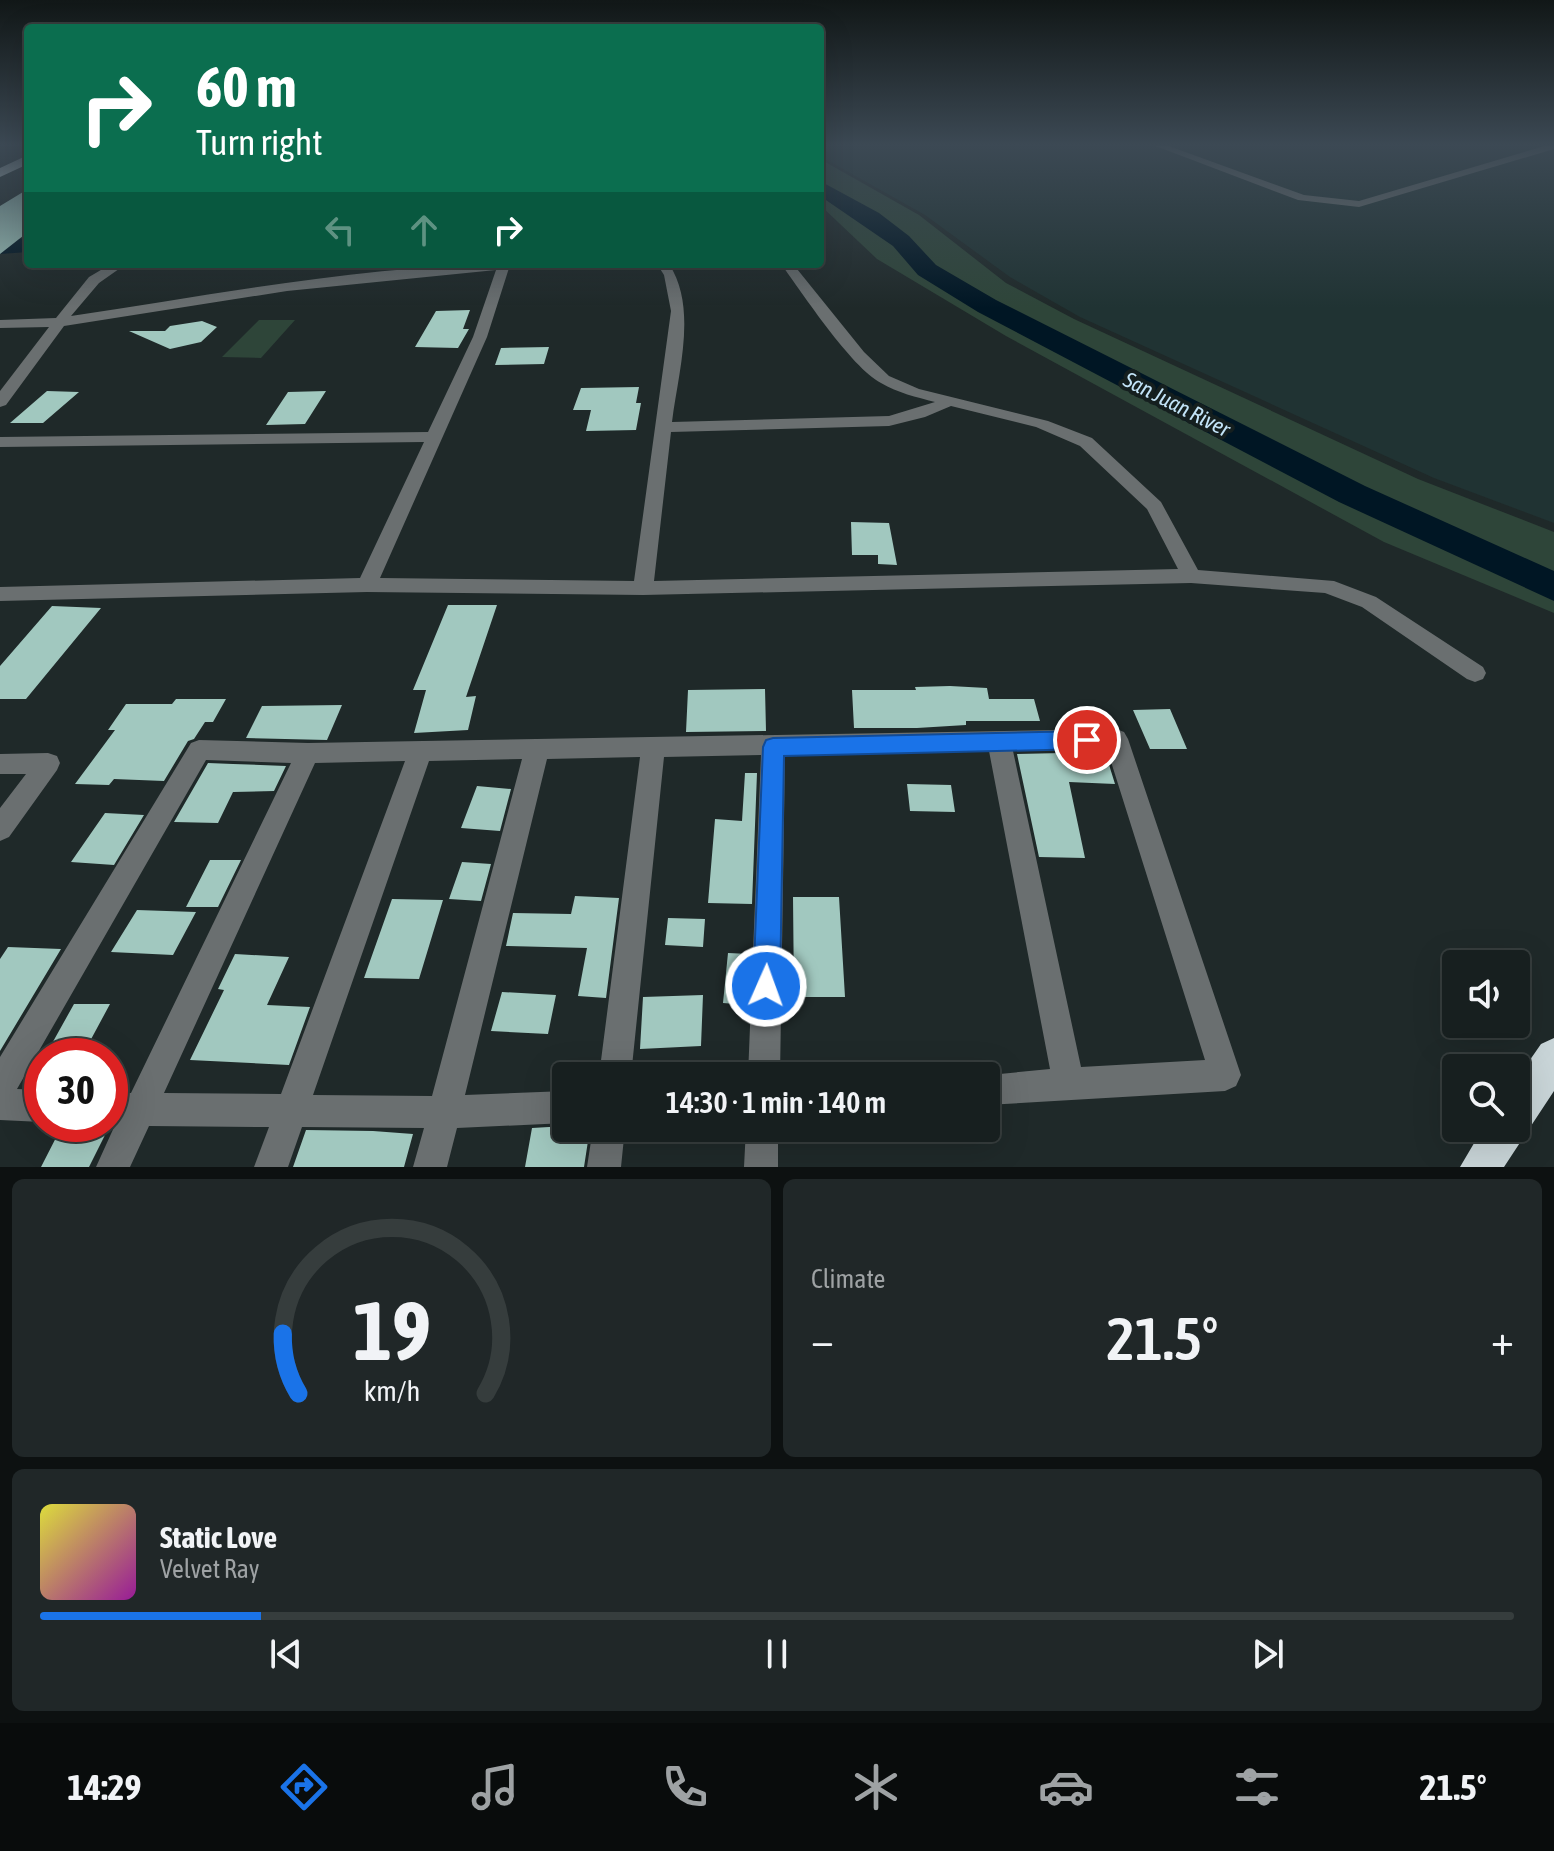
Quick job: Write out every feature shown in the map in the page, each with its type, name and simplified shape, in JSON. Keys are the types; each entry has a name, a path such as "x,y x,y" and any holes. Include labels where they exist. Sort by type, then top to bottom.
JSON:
{"highway":[{"path":"1530,1093 1554,1057"},
{"path":"1480,1167 1497,1142"}],"street":[{"path":"1316,199 1359,204 1374,199"},
{"path":"0,402 94,280 114,268"},
{"path":"0,324 62,322 287,287 466,268"},
{"path":"367,585 480,337 503,268"},
{"path":"643,588 678,311 666,268"},
{"path":"790,268 859,355 884,379 914,392 1042,424 1086,442 1155,506 1191,576"},
{"path":"664,427 889,421 919,414 950,401"},
{"path":"0,442 433,437"},
{"path":"0,594 367,585 643,588 1191,576 1327,586 1369,602 1475,673"},
{"path":"0,1087 199,750 308,753 653,749 1116,739 1225,1075 1000,1088"},
{"path":"999,742 1069,1084"},
{"path":"764,1062 773,747"},
{"path":"617,1062 653,749"},
{"path":"430,1167 537,750"},
{"path":"271,1167 421,751"},
{"path":"128,1104 308,753"},
{"path":"0,764 48,763 0,829"},
{"path":"0,1104 24,1105"},
{"path":"128,1110 445,1112 552,1108"},
{"path":"113,1167 118,1142"},
{"path":"604,1167 607,1142"},
{"path":"761,1167 762,1142"}],"shaded area":[{"path":"897,199 1554,199 1554,523 1434,478 1080,317 1010,277 925,215"}],"green space":[{"path":"824,199 892,199 919,215 1006,283 1074,319 1418,479 1554,532 1554,613 1384,542 1006,336 877,259 824,209"},
{"path":"259,320 295,320 261,358 222,357"}],"building":[{"path":"11,199 24,199 24,235 0,254 0,206"},
{"path":"470,310 463,329 469,329 458,348 415,347 436,311"},
{"path":"202,321 217,327 201,342 170,349 129,331 165,331 170,326"},
{"path":"549,347 544,364 495,365 501,348"},
{"path":"639,387 636,403 641,403 636,430 586,431 591,410 573,410 581,388"},
{"path":"47,391 79,392 43,423 10,423"},
{"path":"326,391 305,424 266,425 288,392"},
{"path":"851,522 889,523 897,565 878,564 878,555 852,555"},
{"path":"448,605 497,605 466,697 476,696 468,730 414,733 426,690 413,690"},
{"path":"52,606 101,608 26,699 0,699 0,666"},
{"path":"915,687 987,688 989,699 1034,699 1040,721 966,721 966,725 854,728 852,690 916,690"},
{"path":"765,689 766,731 686,732 688,690"},
{"path":"176,699 226,699 213,722 205,722 194,739 188,741 164,781 114,779 109,785 75,784 115,730 108,730 126,704 172,704"},
{"path":"342,705 327,740 246,738 262,706"},
{"path":"1170,709 1187,749 1150,749 1133,710"},
{"path":"1017,754 1106,755 1115,784 1069,782 1085,858 1039,857"},
{"path":"208,763 286,766 274,791 233,792 218,823 174,822"},
{"path":"745,773 757,773 752,904 708,903 715,819 742,821"},
{"path":"907,784 951,785 955,812 910,811"},
{"path":"477,786 511,789 500,831 461,828"},
{"path":"105,813 144,815 114,865 71,862"},
{"path":"210,860 241,860 218,907 186,907"},
{"path":"462,862 491,864 481,901 449,899"},
{"path":"575,896 619,898 606,998 578,996 587,948 506,946 513,913 571,914"},
{"path":"793,897 839,897 845,997 794,997"},
{"path":"392,899 443,900 419,979 364,978"},
{"path":"137,910 196,912 173,955 111,952"},
{"path":"668,918 705,919 703,947 665,945"},
{"path":"8,947 61,949 0,1051 0,959"},
{"path":"728,953 750,954 748,1005 723,1003"},
{"path":"235,954 289,957 267,1005 310,1007 289,1065 190,1060 224,990 218,989"},
{"path":"502,992 556,995 548,1034 491,1031"},
{"path":"703,995 701,1046 640,1049 643,997"},
{"path":"74,1004 110,1004 92,1038 55,1038"},
{"path":"552,1127 552,1142 588,1142 584,1167 525,1167 532,1128"},
{"path":"306,1130 413,1134 404,1167 293,1167"},
{"path":"54,1142 102,1142 89,1167 41,1167"}],"waterway":[{"name":"San Juan River","path":"840,199 901,241 927,270 987,306 1352,494 1554,587"},
{"path":"0,247 24,245"}],"route":[{"path":"766,986 773,747 1087,740"}]}
